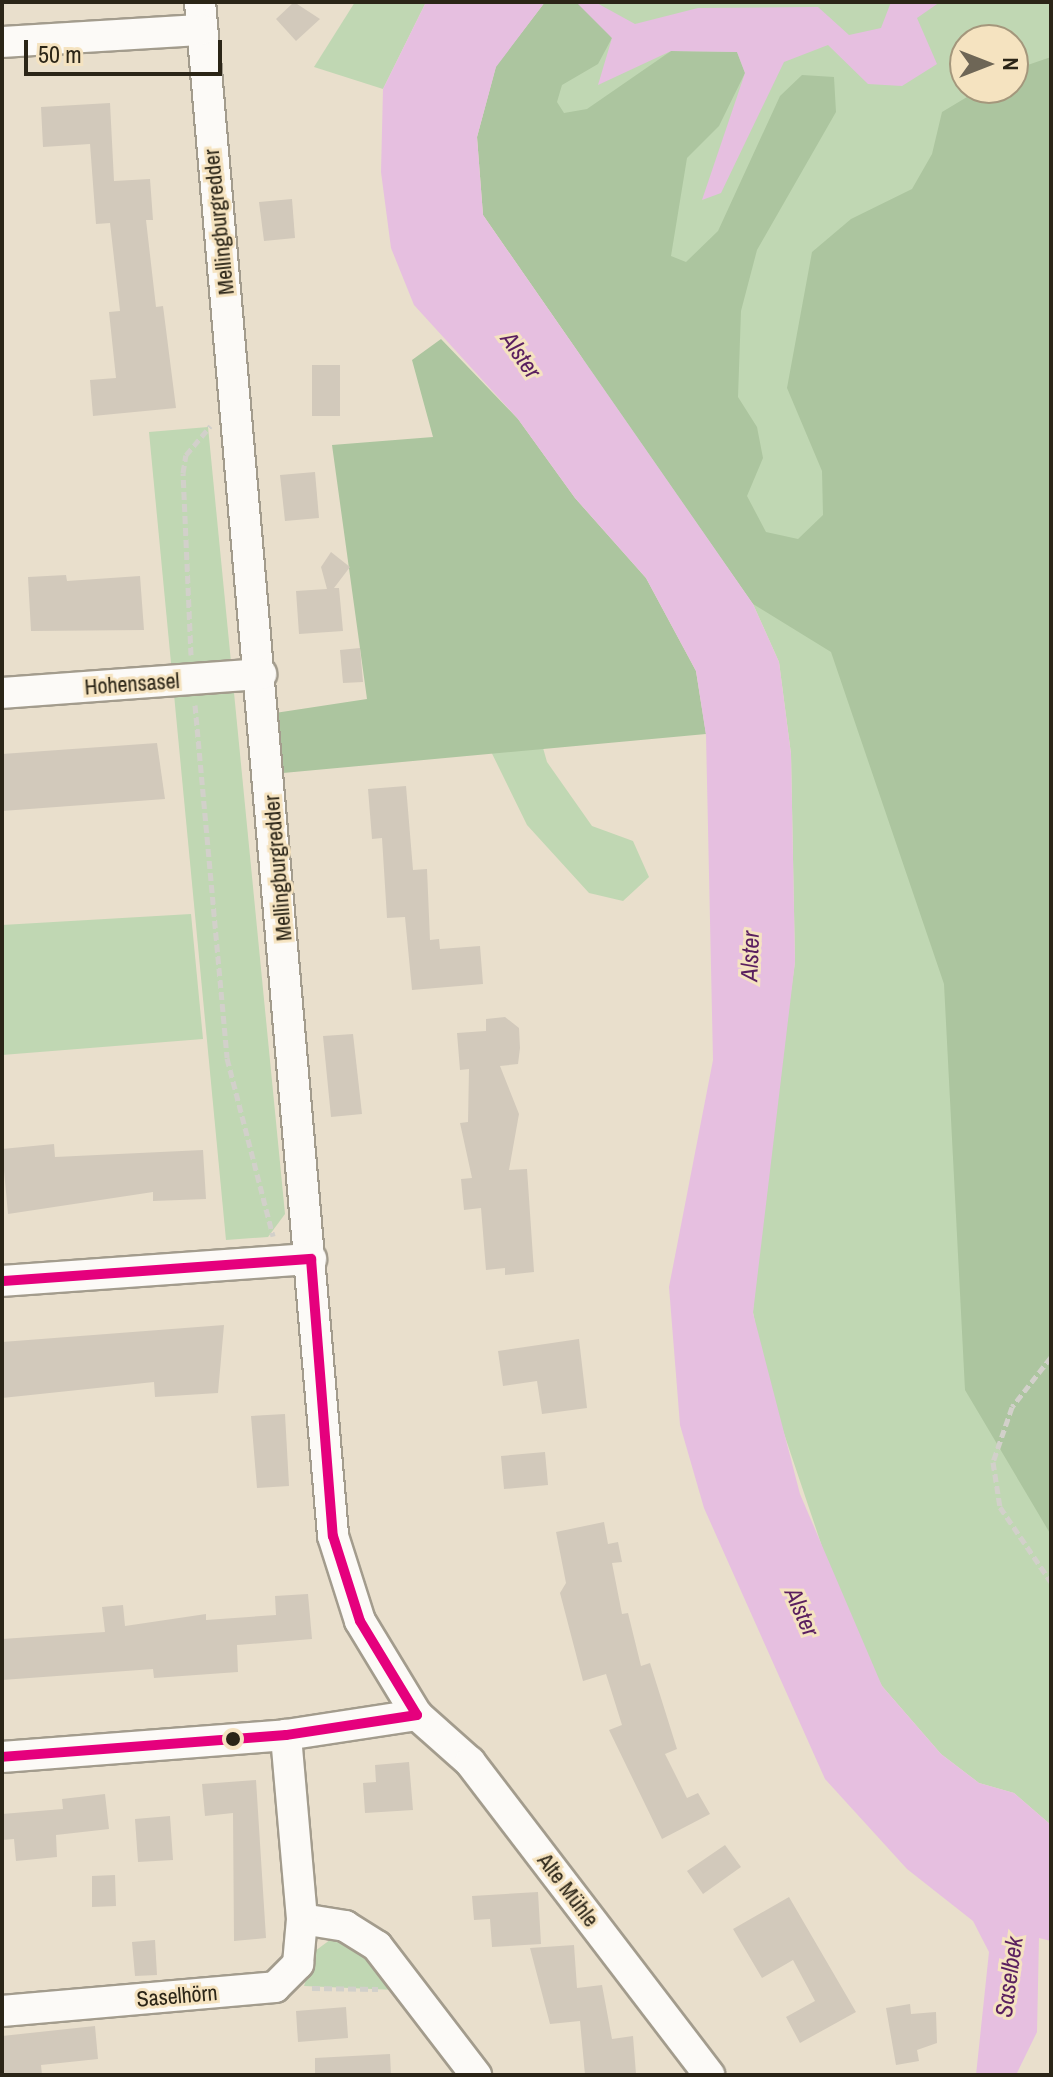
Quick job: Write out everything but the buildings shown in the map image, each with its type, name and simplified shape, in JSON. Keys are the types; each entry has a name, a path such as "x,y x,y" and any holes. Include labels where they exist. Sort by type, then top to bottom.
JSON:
{"street":[{"path":"2,42 200,16"},
{"name":"Mellingburgredder","path":"200,16 261,674 297,1261 333,1536 360,1621 417,1715"},
{"name":"Hohensasel","path":"2,693 261,674"},
{"path":"2,1281 297,1261"},
{"path":"2,1757 286,1735 417,1715"},
{"name":"Alte Mühle","path":"417,1715 470,1762 709,2075"},
{"path":"275,1987 298,1964 302,1919 286,1735"},
{"path":"302,1919 345,1926 377,1946 476,2075"},
{"name":"Saselhörn","path":"2,2011 275,1987"}],"path":[{"path":"236,394 186,455 183,473 193,680 227,1058 297,1261"},
{"path":"1051,1357 1012,1407 993,1462 1000,1507 1051,1582"},
{"path":"275,1987 413,1990"}],"green space":[{"path":"355,2 426,2 383,89 314,67"},
{"path":"545,2 1051,2 1051,1825 1014,1793 979,1783 941,1754 882,1686 845,1615 765,1377 753,1312 756,1245 795,962 791,754 779,662 753,604 583,362"},
{"path":"545,2 582,2 612,38 598,64 562,85 557,102 564,113 587,109 671,51 737,52 745,73 719,126 687,158 671,256 686,262 718,231 780,96 802,75 834,77 836,112 757,250 741,311 738,397 757,427 763,458 747,496 766,532 798,539 823,515 822,471 787,388 812,252 851,219 912,189 932,154 942,112 955,104 1029,104 1029,65 1051,57 1051,1535 965,1390 944,984 831,652 753,604 483,215 477,137 496,66"},
{"path":"441,339 518,419 575,498 646,578 696,671 706,734 283,773 275,713 367,699 332,445 433,437 412,360"},
{"path":"208,427 285,1214 268,1237 226,1240 149,432"},
{"path":"529,698 547,762 592,826 633,841 649,877 623,901 589,893 527,825 479,727"},
{"path":"191,914 203,1039 2,1055 2,925"},
{"path":"338,1934 367,1950 396,1990 304,1986 315,1951"}],"water":[{"path":"426,2 545,2 496,67 477,137 483,215 753,604 779,662 791,754 795,962 753,1313 800,1494 882,1686 941,1754 979,1783 1014,1793 1051,1825 1051,1941 1039,1938 1037,2032 1016,2075 976,2075 989,1952 973,1921 907,1869 825,1779 704,1508 680,1425 669,1287 713,1060 706,735 696,671 646,578 575,498 518,419 414,305 391,248 381,172 383,89"},
{"path":"576,2 595,2 635,24 698,8 818,7 849,35 881,28 891,2 940,2 917,18 937,64 902,86 868,84 828,45 784,62 721,193 702,200 745,73 737,52 671,51 598,85 612,38"}],"transit line":[{"path":"2,1281 311,1259 333,1536 360,1621 417,1715 286,1735 2,1757"}],"water label":[{"name":"Alster","path":"521,355"},
{"name":"Alster","path":"750,956"},
{"name":"Alster","path":"802,1612"},
{"name":"Saselbek","path":"1009,1977"}]}
